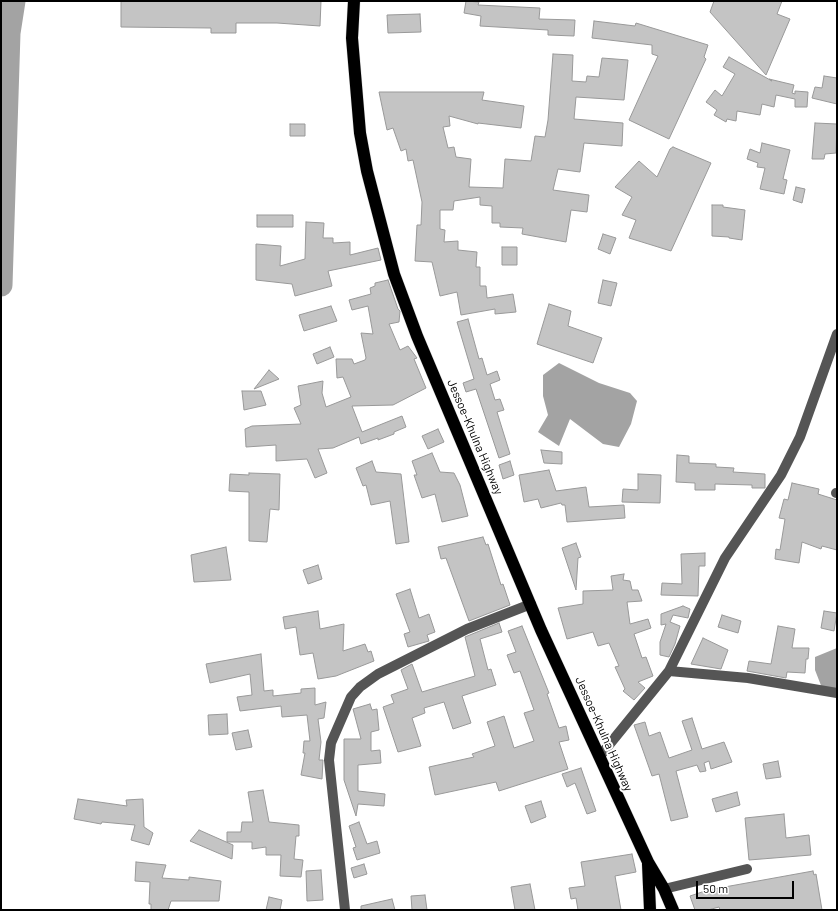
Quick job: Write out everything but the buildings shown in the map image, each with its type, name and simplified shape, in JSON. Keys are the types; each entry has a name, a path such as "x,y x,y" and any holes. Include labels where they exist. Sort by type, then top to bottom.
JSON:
{"highway":[{"name":"Jessoe-Khulna Highway","path":"354,1 352,38 360,134 367,171 394,274 417,336 531,604 648,862 664,889 673,910"},
{"path":"648,862 650,910"}],"street":[{"path":"600,756 669,671 725,558 782,475 800,437 837,334"},
{"path":"345,910 330,760 331,744 351,697 360,687 378,674 467,629 531,604"},
{"path":"669,671 748,678 837,693"},
{"path":"664,889 747,869"}],"shaded area":[{"path":"559,363 599,383 630,393 637,401 631,424 619,447 603,444 570,419 559,446 538,432 548,415 543,396 543,375"},
{"path":"837,648 837,692 822,688 815,670 815,657"}],"waterway":[{"path":"1,285 9,33 14,1"}]}
